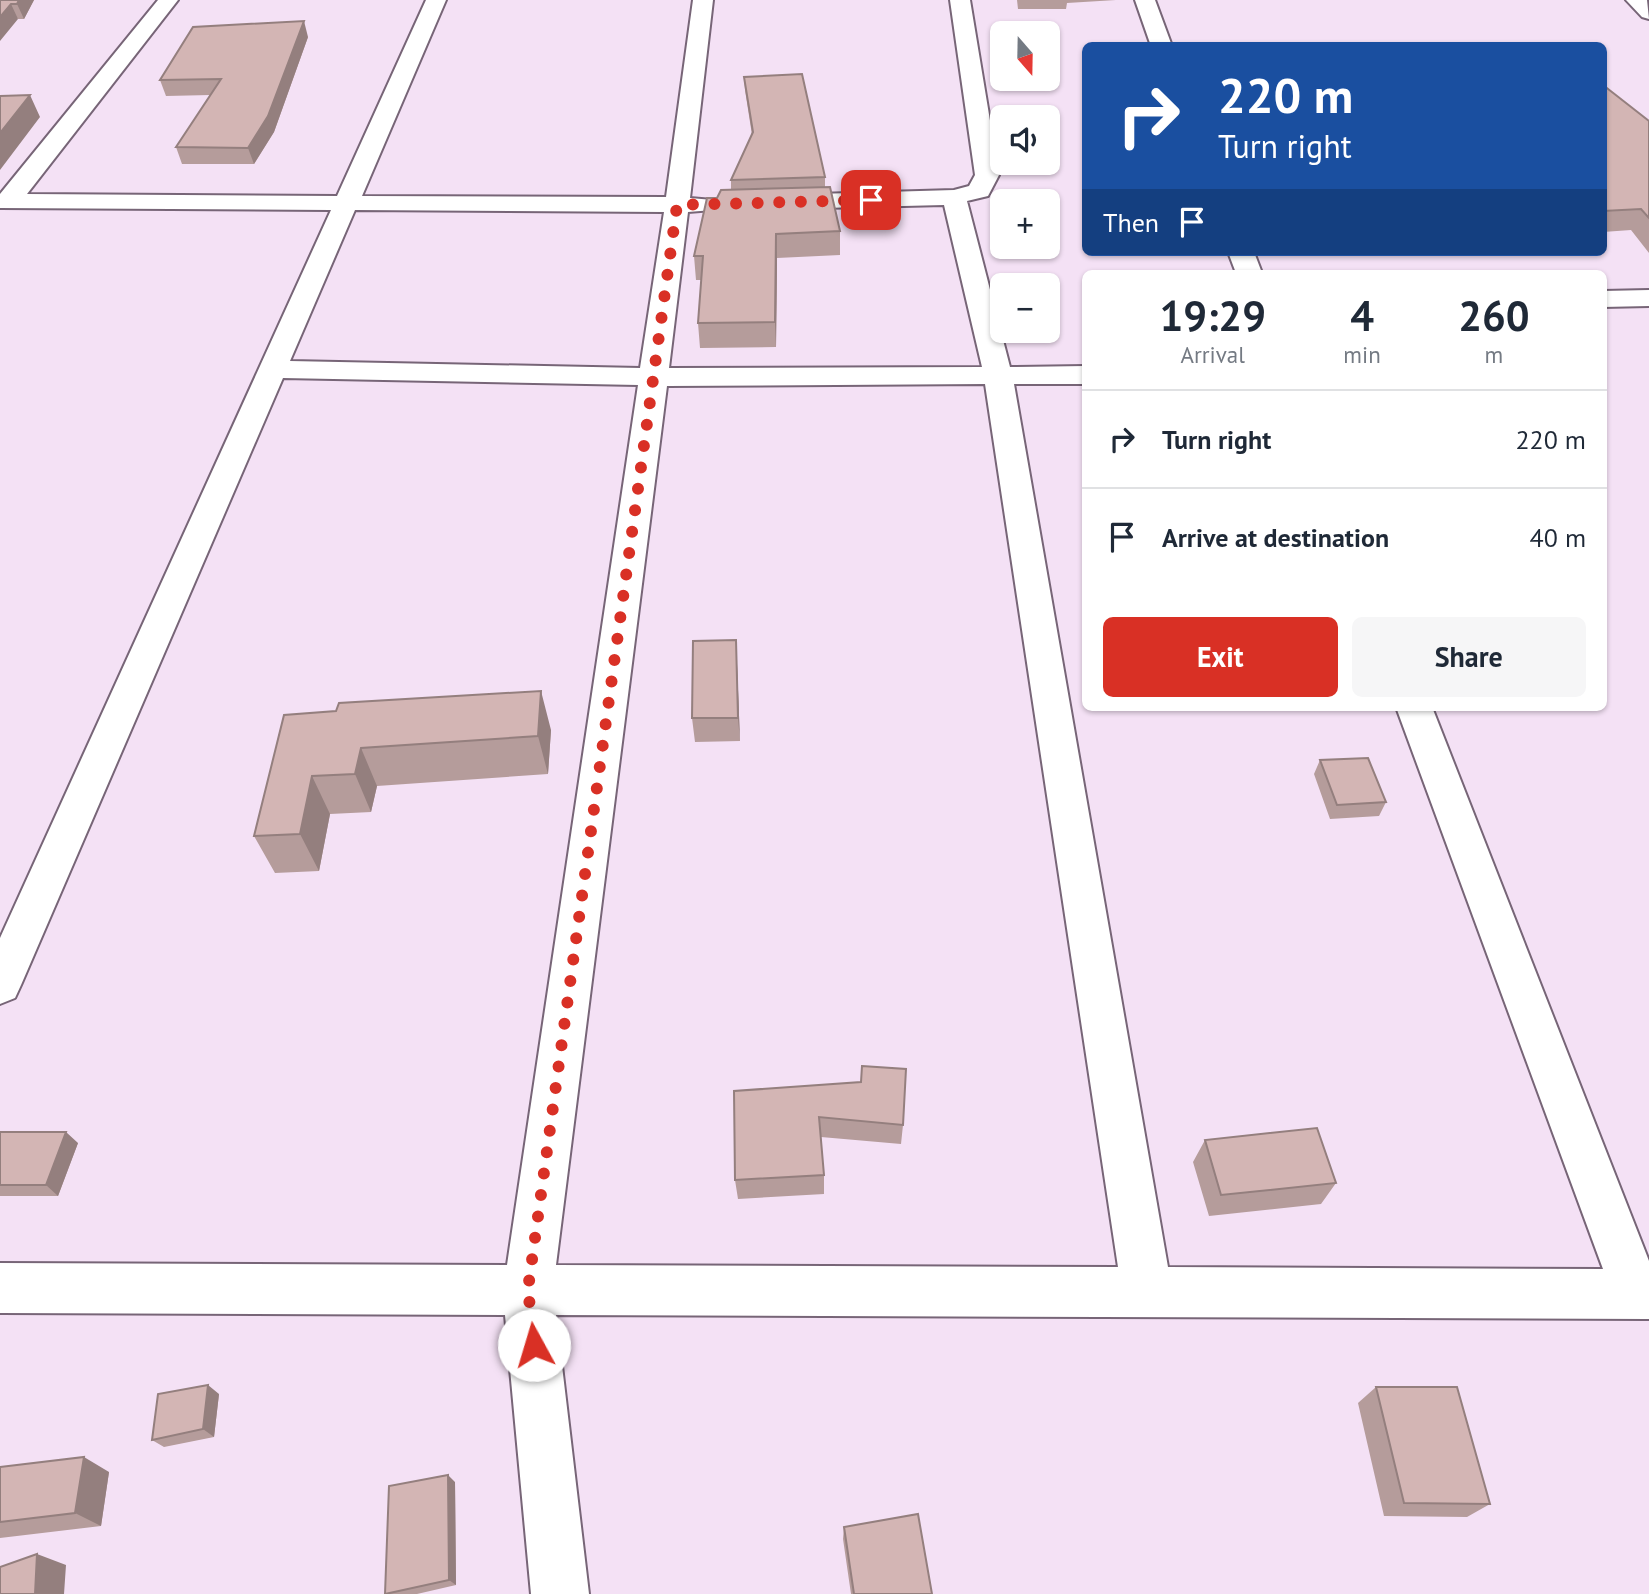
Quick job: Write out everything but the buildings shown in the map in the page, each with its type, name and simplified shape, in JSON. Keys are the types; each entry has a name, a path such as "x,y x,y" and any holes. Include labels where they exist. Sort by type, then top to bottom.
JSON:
{"street":[{"path":"4,201 168,0"},
{"path":"0,985 436,0"},
{"path":"560,1594 528,1289 654,377 703,0"},
{"path":"760,203 954,197 979,191 987,175 960,0"},
{"path":"1145,0 1161,42"},
{"path":"1636,0 1649,13"},
{"path":"954,197 998,376 1147,1292"},
{"path":"4,201 733,204"},
{"path":"1607,299 1649,298"},
{"path":"273,369 654,377 1082,375"},
{"path":"0,1287 1643,1294 1416,711"}],"route":[{"path":"534,1345 528,1289 677,205 871,200"}]}
